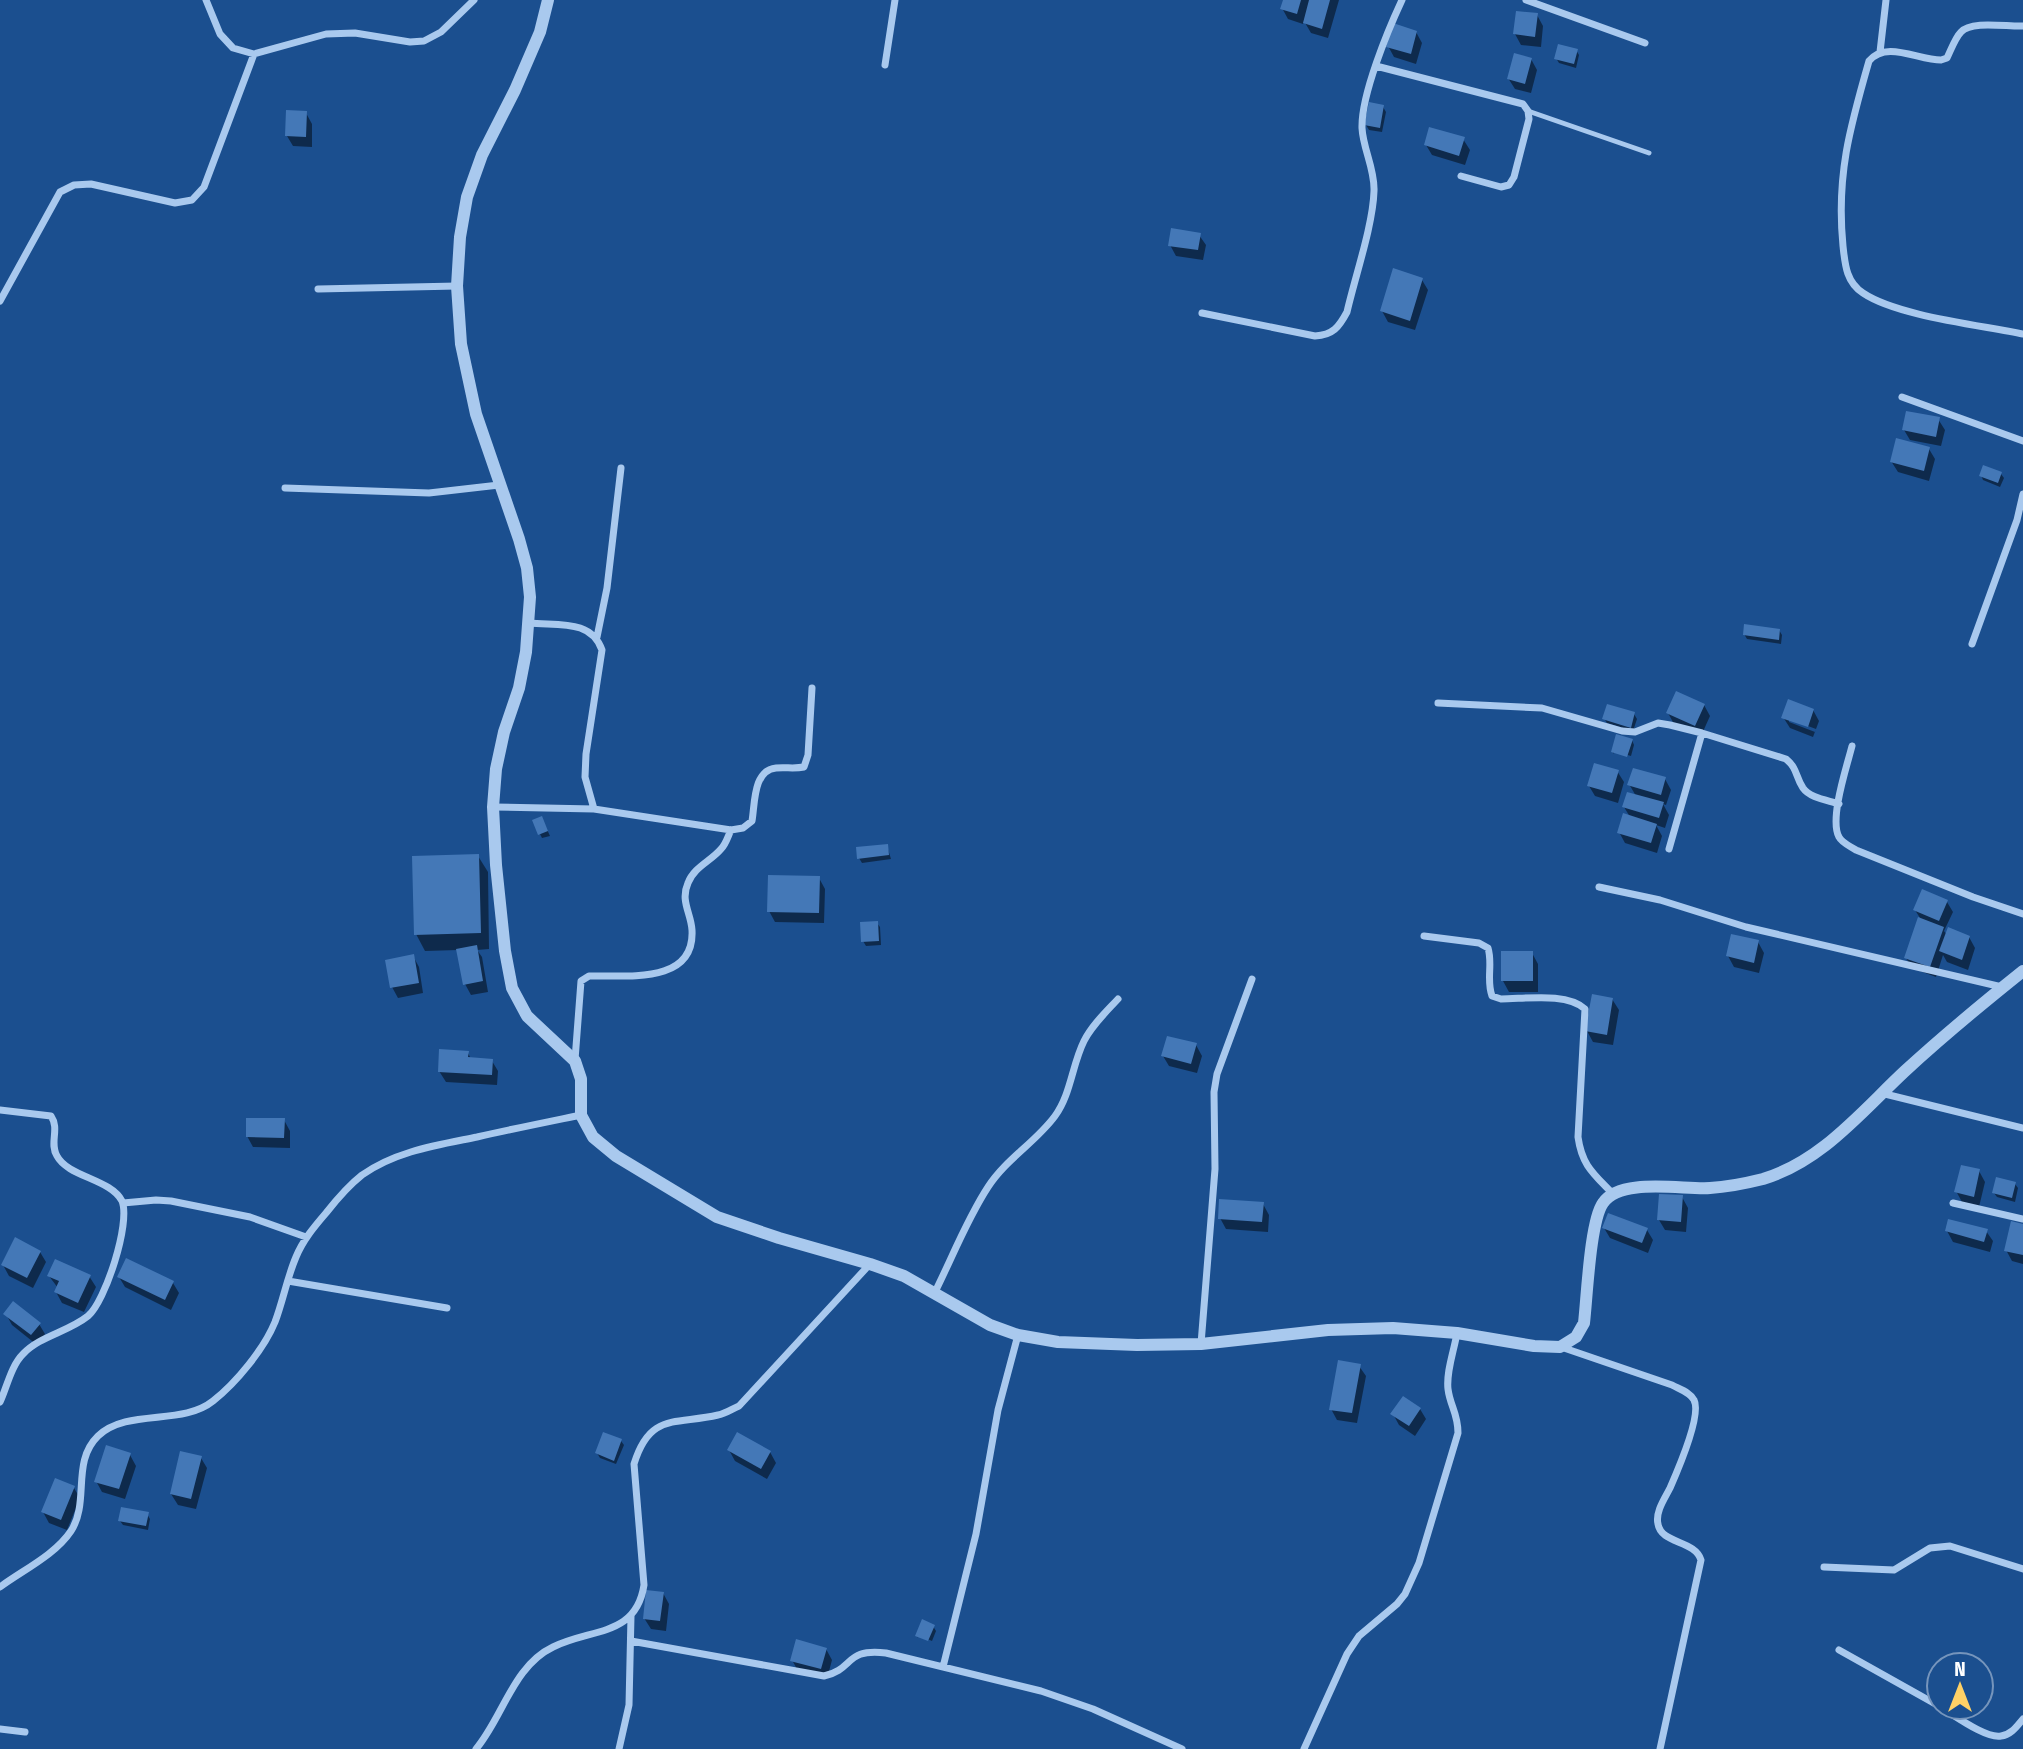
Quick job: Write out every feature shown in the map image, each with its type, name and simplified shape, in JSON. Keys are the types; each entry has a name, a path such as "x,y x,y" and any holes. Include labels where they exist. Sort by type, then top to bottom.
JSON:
{"street":[{"path":"206,0 220,34 226,41 233,48 254,54 326,34 355,33 410,42 424,41 441,32 474,0"},
{"path":"548,0 540,32 515,90 482,155 467,197 460,237 457,286 461,344 476,414 527,568 529,623 519,688 503,732 493,807 505,951 512,988 527,1016 575,1060"},
{"path":"885,65 895,0"},
{"path":"1202,313 1315,336 1329,335 1340,326 1347,312 1372,208 1374,189 1362,126 1367,97 1402,0"},
{"path":"1526,0 1645,43"},
{"path":"1880,52 1886,0"},
{"path":"2023,26 1968,27 1961,32 1947,58 1941,60 1891,51 1880,52 1869,61 1850,127 1841,174 1841,216 1849,278 1860,291 1882,304 2023,334"},
{"path":"0,300 60,192 74,185 91,184 175,203 192,200 204,187 254,54"},
{"path":"1377,66 1523,104 1529,119 1514,177 1509,185 1501,187 1461,176"},
{"path":"318,289 457,286"},
{"path":"1902,397 2023,441"},
{"path":"597,637 607,588 621,468"},
{"path":"285,488 429,493 499,485"},
{"path":"1972,644 2017,520 2023,494"},
{"path":"529,623 585,628 597,637 602,650 586,754 585,777 594,809"},
{"path":"493,807 594,809 731,830 743,828 752,821 759,779 765,771 804,767 808,755 812,688"},
{"path":"1438,703 1542,708 1622,731 1635,732 1658,723 1702,733 1786,759 1795,766 1803,787 1809,794 1839,804"},
{"path":"1669,849 1702,733"},
{"path":"1852,746 1839,804 1836,829 1840,840 1856,850 2023,914"},
{"path":"731,830 723,848 696,870 688,881 684,895 685,908 692,928 691,942 685,958 660,974 589,976 581,981 575,1060 581,1079 581,1115 593,1137 616,1156 717,1217 904,1276 990,1325 1018,1335 1058,1342 1137,1345 1201,1344 1328,1330 1393,1328 1457,1333 1534,1346 1560,1347 1686,1391 1694,1399 1696,1411 1657,1522 1665,1535 1699,1553 1701,1560 1660,1749"},
{"path":"1598,887 1660,900 1746,927 2003,987"},
{"path":"1424,936 1479,943 1488,948 1489,987 1492,996 1501,999 1567,999 1578,1002 1585,1009 1578,1137 1580,1154 1585,1164 1613,1194"},
{"path":"1560,1347 1576,1338 1584,1323 1595,1224 1603,1202 1613,1194 1632,1188 1711,1188 1762,1179 1802,1163 1829,1144 1949,1031 2023,971"},
{"path":"1201,1344 1214,1169 1214,1092 1217,1074 1252,979"},
{"path":"935,1292 988,1186 1056,1115 1069,1087 1083,1042 1118,999"},
{"path":"1881,1093 2023,1128"},
{"path":"0,1110 51,1116 56,1126 53,1149 58,1160 116,1193 123,1203 121,1241 101,1296 91,1314 79,1323 37,1343 23,1354 14,1367 0,1402"},
{"path":"0,1587 57,1546 71,1530 79,1512 85,1459 99,1435 119,1424 191,1411 212,1403 264,1344 275,1322 306,1237 345,1190 364,1174 389,1160 423,1148 581,1115"},
{"path":"123,1203 172,1201 250,1217 306,1237"},
{"path":"1953,1203 2023,1219"},
{"path":"476,1749 510,1691 538,1656 554,1646 613,1626 631,1616 641,1601 644,1585 634,1464 639,1447 648,1435 662,1424 676,1419 720,1415 739,1406 870,1264"},
{"path":"288,1281 447,1308"},
{"path":"1304,1749 1347,1654 1359,1636 1398,1604 1419,1563 1458,1433 1458,1418 1447,1385 1457,1333"},
{"path":"943,1667 976,1534 998,1410 1018,1335"},
{"path":"1824,1567 1894,1570 1930,1548 1950,1546 2023,1570"},
{"path":"619,1749 629,1705 631,1616"},
{"path":"631,1641 824,1676 835,1674 856,1655 869,1651 1041,1691 1093,1709 1182,1749"},
{"path":"1839,1650 1925,1699"},
{"path":"1964,1721 1988,1735 2001,1737 2013,1731 2023,1719"},
{"path":"0,1729 25,1732"}],"lane":[{"path":"1528,111 1649,153"}],"building":[{"path":"1283,0 1301,0 1297,14 1280,9"},
{"path":"1309,0 1330,0 1322,29 1303,23"},
{"path":"1516,11 1538,13 1535,37 1513,34"},
{"path":"1393,23 1417,31 1411,54 1386,47"},
{"path":"1558,44 1578,49 1574,64 1554,59"},
{"path":"1514,53 1532,58 1525,84 1507,79"},
{"path":"1369,102 1384,105 1380,128 1364,125"},
{"path":"286,110 307,111 306,137 285,136"},
{"path":"1429,127 1465,137 1459,156 1424,145"},
{"path":"1171,228 1201,233 1198,250 1168,246"},
{"path":"1393,268 1423,278 1410,321 1380,311"},
{"path":"1906,411 1940,417 1936,437 1902,430"},
{"path":"1896,438 1930,447 1924,471 1890,462"},
{"path":"1983,465 2002,472 1998,483 1979,476"},
{"path":"1744,624 1780,629 1779,640 1743,635"},
{"path":"1676,691 1705,704 1695,726 1666,713"},
{"path":"1788,699 1814,709 1808,727 1781,718"},
{"path":"1607,704 1635,712 1631,728 1602,719"},
{"path":"1616,734 1633,739 1627,757 1611,752"},
{"path":"1594,763 1619,770 1612,793 1587,786"},
{"path":"1633,768 1666,777 1661,795 1627,785"},
{"path":"1627,792 1664,802 1659,818 1622,807"},
{"path":"1623,813 1657,824 1651,843 1617,833"},
{"path":"542,816 548,831 538,835 532,820"},
{"path":"888,844 889,855 857,859 856,847"},
{"path":"479,854 481,933 414,935 412,856"},
{"path":"768,875 820,876 819,913 767,912"},
{"path":"1922,889 1948,900 1939,921 1913,910"},
{"path":"1918,917 1944,927 1930,967 1904,958"},
{"path":"878,921 879,941 861,942 860,922"},
{"path":"1948,927 1970,936 1962,960 1939,951"},
{"path":"1731,934 1759,940 1754,963 1726,956"},
{"path":"477,945 483,981 463,985 456,949"},
{"path":"1501,951 1533,951 1533,981 1501,981"},
{"path":"414,954 419,983 390,988 385,960"},
{"path":"1592,994 1613,998 1607,1035 1585,1031"},
{"path":"1167,1036 1197,1043 1191,1064 1161,1056"},
{"path":"439,1049 469,1051 468,1057 493,1059 492,1075 438,1072"},
{"path":"246,1118 285,1118 284,1138 246,1137"},
{"path":"1961,1165 1980,1169 1974,1197 1954,1192"},
{"path":"1996,1177 2016,1182 2012,1198 1992,1193"},
{"path":"1659,1194 1683,1195 1681,1222 1657,1220"},
{"path":"1219,1199 1264,1202 1262,1222 1218,1219"},
{"path":"1608,1213 1648,1228 1642,1243 1602,1228"},
{"path":"1948,1219 1988,1229 1984,1242 1945,1231"},
{"path":"2011,1221 2023,1224 2023,1255 2004,1251"},
{"path":"15,1237 41,1251 27,1278 1,1265"},
{"path":"126,1258 174,1281 165,1300 117,1277"},
{"path":"55,1259 91,1275 78,1303 54,1292 59,1281 47,1276"},
{"path":"13,1301 41,1323 31,1335 3,1314"},
{"path":"1338,1360 1361,1364 1352,1413 1329,1410"},
{"path":"1403,1396 1421,1408 1409,1426 1390,1414"},
{"path":"603,1432 622,1439 614,1461 595,1453"},
{"path":"737,1432 771,1451 761,1469 727,1450"},
{"path":"106,1445 131,1453 119,1489 94,1482"},
{"path":"180,1451 202,1456 191,1499 170,1494"},
{"path":"55,1478 75,1486 61,1520 41,1512"},
{"path":"121,1507 149,1512 146,1526 118,1521"},
{"path":"646,1590 664,1592 660,1621 643,1619"},
{"path":"922,1619 935,1625 928,1641 915,1636"},
{"path":"796,1639 827,1648 821,1669 790,1661"}]}
